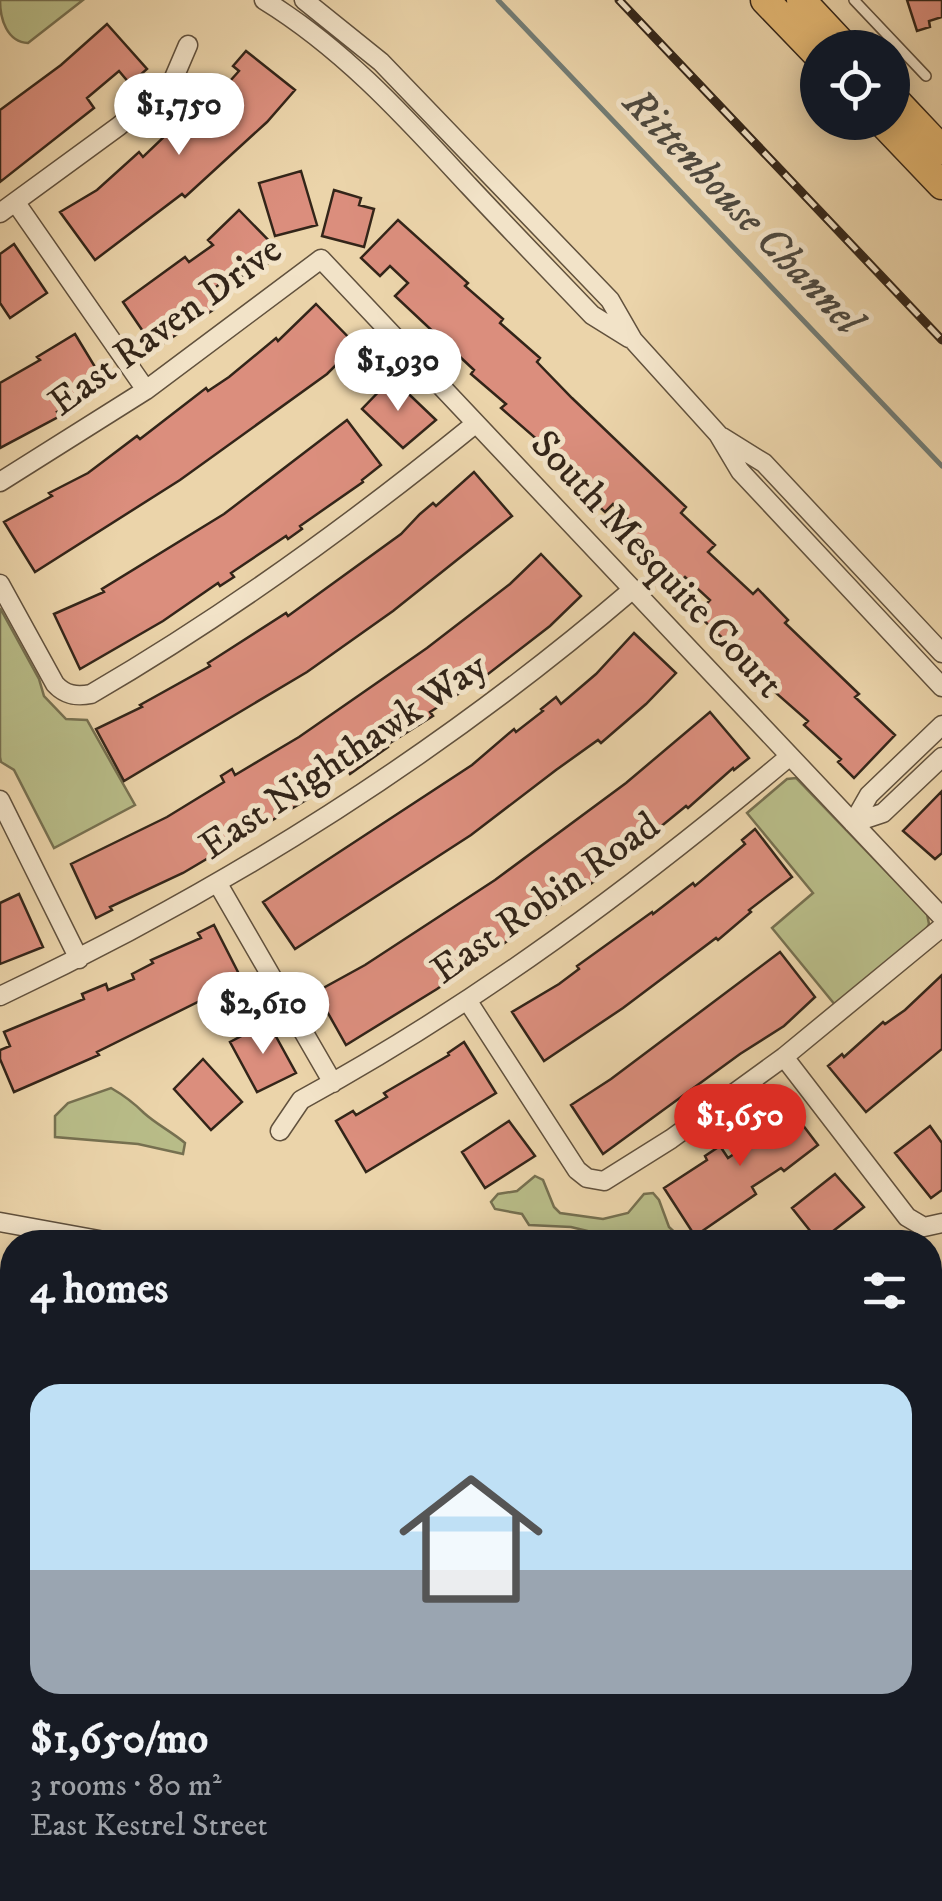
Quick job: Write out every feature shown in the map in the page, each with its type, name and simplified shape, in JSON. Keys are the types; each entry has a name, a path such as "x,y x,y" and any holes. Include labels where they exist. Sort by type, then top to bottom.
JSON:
{"main road":[{"path":"765,0 800,36"},
{"path":"801,0 829,30"},
{"path":"910,116 942,150"},
{"path":"899,140 942,185"}],"street":[{"path":"264,0 304,24 341,56 392,103 592,315 634,340"},
{"path":"304,0 381,62 610,300 634,340 718,434 740,472 942,686"},
{"path":"146,390 8,208 119,126 173,80 188,45"},
{"name":"East Raven Drive","path":"0,482 146,390 320,260"},
{"name":"South Mesquite Court","path":"320,260 942,917"},
{"path":"0,584 55,684 66,693 90,694 202,628 370,509 474,424"},
{"path":"718,434 764,463 942,652"},
{"name":"East Nighthawk Way","path":"0,996 218,884 327,818 432,748 632,590"},
{"path":"853,823 869,796 942,725"},
{"name":"East Robin Road","path":"280,1131 301,1100 467,1000 578,924 686,843 790,756"},
{"path":"853,823 884,813 942,757"},
{"path":"0,800 79,958"},
{"path":"218,884 333,1083"},
{"path":"467,1000 577,1170 594,1180 614,1178 784,1057 942,926"},
{"path":"784,1057 907,1218 933,1225"},
{"path":"0,1222 44,1230"}],"lane":[{"path":"854,0 926,76"}],"green space":[{"path":"0,0 83,0 28,43 15,39 6,28"},
{"path":"0,608 39,679 44,696 66,719 87,720 135,805 54,848 14,770 1,762"},
{"path":"796,778 927,914 929,924 925,932 836,1006 772,928 813,893 747,813 787,779"},
{"path":"111,1088 185,1143 183,1154 138,1144 55,1137 55,1116 68,1103"},
{"path":"535,1176 543,1180 560,1213 603,1219 628,1213 644,1194 653,1193 672,1230 583,1230 529,1225 522,1214 495,1209 491,1202 498,1194 517,1191"}],"building":[{"path":"907,0 942,0 942,17 917,31"},
{"path":"107,24 147,69 130,84 119,71 87,98 94,108 0,182 0,110 61,65"},
{"path":"246,51 295,90 267,122 185,197 182,194 95,260 60,212 97,190 139,152 143,157 217,86 221,91 239,71 233,66"},
{"path":"301,171 317,225 275,236 259,183"},
{"path":"334,190 361,198 359,205 374,209 364,247 322,236"},
{"path":"239,210 280,252 248,282 238,271 206,294 216,308 155,349 123,302 185,257 189,262 213,245 208,240"},
{"path":"398,220 468,283 465,286 503,319 500,323 540,358 537,362 572,398 686,507 681,513 715,545 708,552 753,594 758,589 788,620 785,623 859,694 855,697 895,735 854,778 838,762 841,759 804,725 808,721 750,670 753,667 697,614 710,600 685,577 676,586 645,558 626,539 637,528 613,504 605,512 586,494 592,489 537,445 540,442 501,408 506,404 471,374 474,370 395,296 408,283 390,266 380,276 361,258"},
{"path":"14,244 47,293 10,318 0,303 0,254"},
{"path":"316,304 356,345 327,374 180,480 35,572 4,522 88,473 206,388 208,391 229,377 276,338 278,341"},
{"path":"75,334 106,385 57,412 60,416 0,448 0,383"},
{"path":"392,378 436,420 403,448 362,409"},
{"path":"347,420 381,465 363,482 300,526 302,529 288,539 286,536 231,573 234,577 220,586 218,583 163,621 80,669 54,614 104,592 102,589 224,514"},
{"path":"474,472 512,516 393,611 307,672 124,781 96,729 142,707 286,613 288,616 401,534"},
{"path":"541,554 581,596 550,626 350,774 348,771 183,873 110,907 112,910 96,918 71,864 167,817 224,782 221,776 232,769 235,775 299,737 427,648 510,584"},
{"path":"634,633 676,673 646,704 601,743 598,740 471,835 295,949 263,902 472,765 556,697 561,704"},
{"path":"710,712 749,758 620,860 616,854 594,870 600,877 585,888 437,989 346,1045 316,992 365,965 495,880 626,783"},
{"path":"942,791 942,853 935,859 903,831"},
{"path":"755,829 792,877 718,940 544,1061 512,1012 559,984 579,969 577,966 693,883 695,886 745,844 742,840"},
{"path":"19,894 43,947 0,964 0,903"},
{"path":"214,925 242,980 97,1052 99,1055 14,1092 0,1059 0,1050 10,1046 4,1032 84,999 82,994 106,984 108,990 134,979 132,974 153,963 151,960 201,938 198,933"},
{"path":"780,952 815,997 784,1026 603,1154 571,1105"},
{"path":"942,975 942,1049 866,1112 828,1066 883,1022 905,1010"},
{"path":"268,1022 296,1073 257,1092 230,1042"},
{"path":"464,1042 496,1093 366,1172 336,1121 353,1111 356,1115 387,1097 384,1093"},
{"path":"203,1059 242,1102 211,1130 174,1089"},
{"path":"783,1099 818,1145 784,1171 781,1168 752,1187 756,1194 704,1230 691,1230 664,1188 707,1160 705,1156 720,1146 728,1158 758,1138 750,1128"},
{"path":"509,1121 535,1156 485,1188 462,1152"},
{"path":"930,1126 942,1143 942,1190 931,1198 895,1153"},
{"path":"835,1174 864,1207 834,1230 809,1230 792,1208"}],"waterway":[{"name":"Rittenhouse Channel","path":"498,0 942,466"}],"railway":[{"path":"619,0 942,340"}]}
